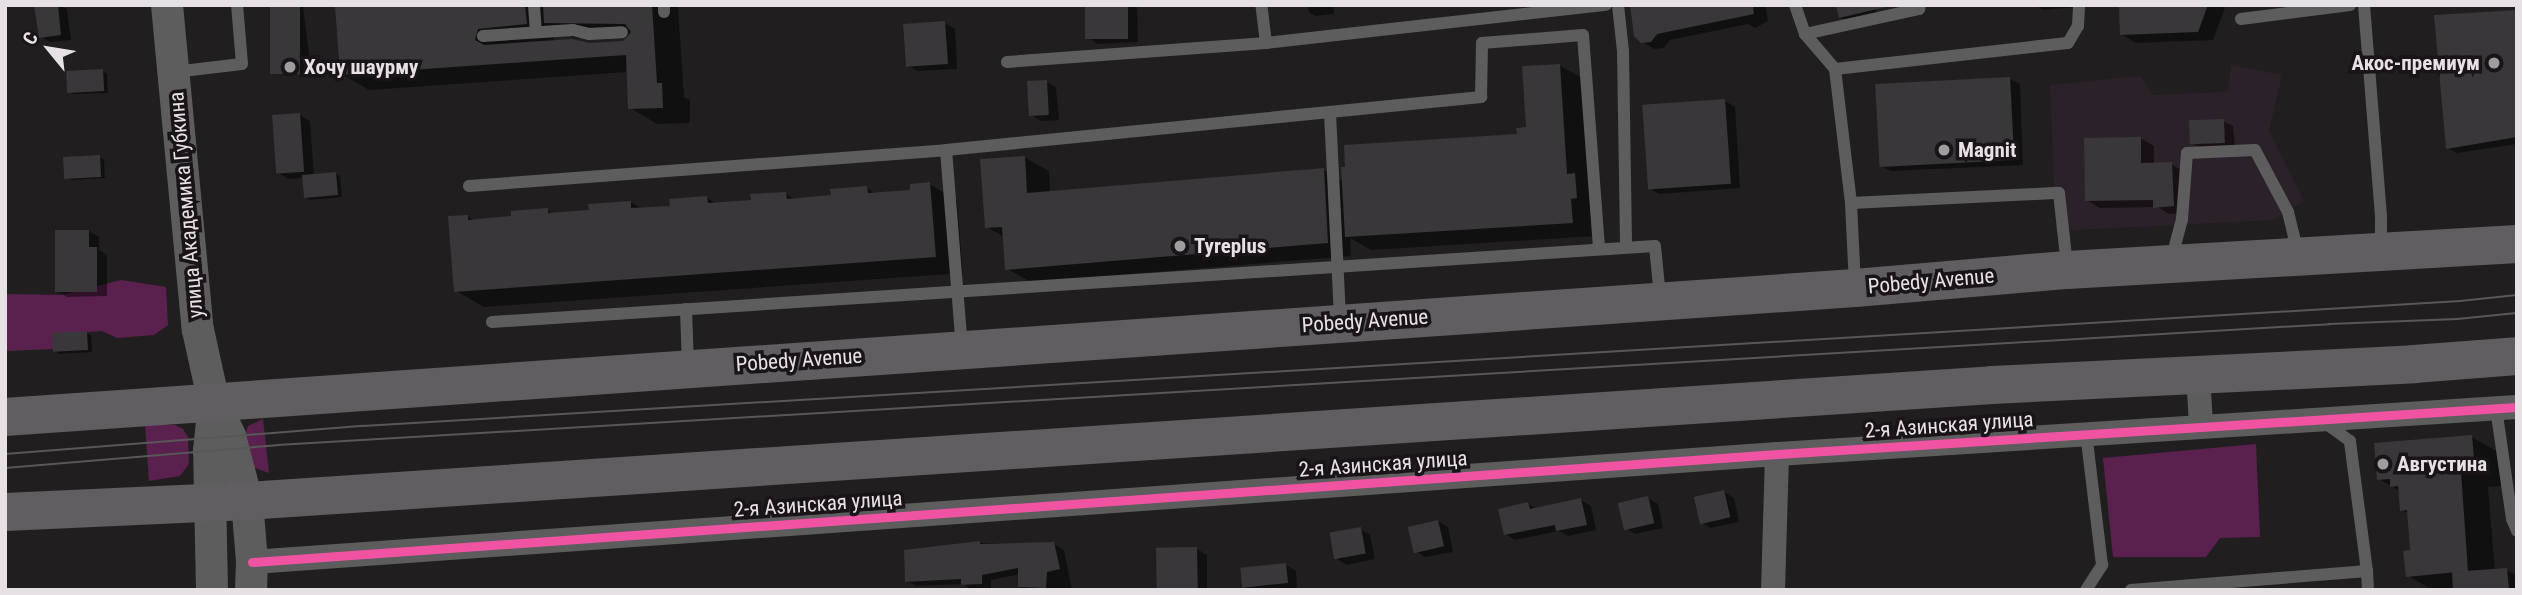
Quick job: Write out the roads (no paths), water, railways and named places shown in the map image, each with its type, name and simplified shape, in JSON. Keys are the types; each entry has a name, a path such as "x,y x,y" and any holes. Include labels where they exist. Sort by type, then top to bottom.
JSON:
{"main road":[{"name":"Pobedy Avenue","path":"5,416 1855,288 2067,270 2169,267 2517,244"},
{"path":"5,512 247,501 2198,373 2414,364 2517,356"}],"street":[{"name":"улица Академика Губкина","path":"167,5 198,330 214,403 230,436 247,501 252,576"},
{"path":"2198,373 2200,425"},
{"name":"улица Академика Губкина","path":"212,590 209,437 214,403"},
{"name":"2-я Азинская улица","path":"252,576 1777,454 2318,417 2506,407"},
{"path":"1773,590 1777,454"}],"lane":[{"path":"174,72 242,64 237,5"},
{"path":"534,5 536,32"},
{"path":"1261,5 1266,43"},
{"path":"1007,62 1266,43 1606,5"},
{"path":"1618,5 1623,51 1626,247"},
{"path":"1795,5 1805,34 1835,69 1851,203 1855,288"},
{"path":"1805,34 1919,9 1920,5"},
{"path":"1835,69 2058,46 2068,43 2074,36 2078,26 2079,5"},
{"path":"2241,19 2350,5"},
{"path":"2364,5 2381,217 2381,253"},
{"path":"483,36 536,32 622,32"},
{"path":"469,186 946,150 1481,97 1482,43 1583,35 1599,248"},
{"path":"1330,113 1340,323"},
{"path":"946,150 962,349"},
{"path":"2169,267 2182,219 2187,153 2255,150 2288,212 2298,257"},
{"path":"1851,203 2059,193 2067,270"},
{"path":"492,322 1655,246 1660,301"},
{"path":"686,309 688,369"},
{"path":"2506,407 2512,519 2517,531"},
{"path":"2318,417 2350,441 2368,590"},
{"path":"2086,433 2102,565 2086,590"},
{"path":"2131,590 2367,571"}],"tram line":[{"path":"5,454 363,426 2460,301 2517,295"},
{"path":"5,468 277,445 2329,324 2457,319 2517,313"}],"place":[{"name":"Акос-премиум","path":"2494,63"},
{"name":"Хочу шаурму","path":"290,67"},
{"name":"Magnit","path":"1944,150"},
{"name":"Tyreplus","path":"1180,246"},
{"name":"Августина","path":"2383,464"}]}
